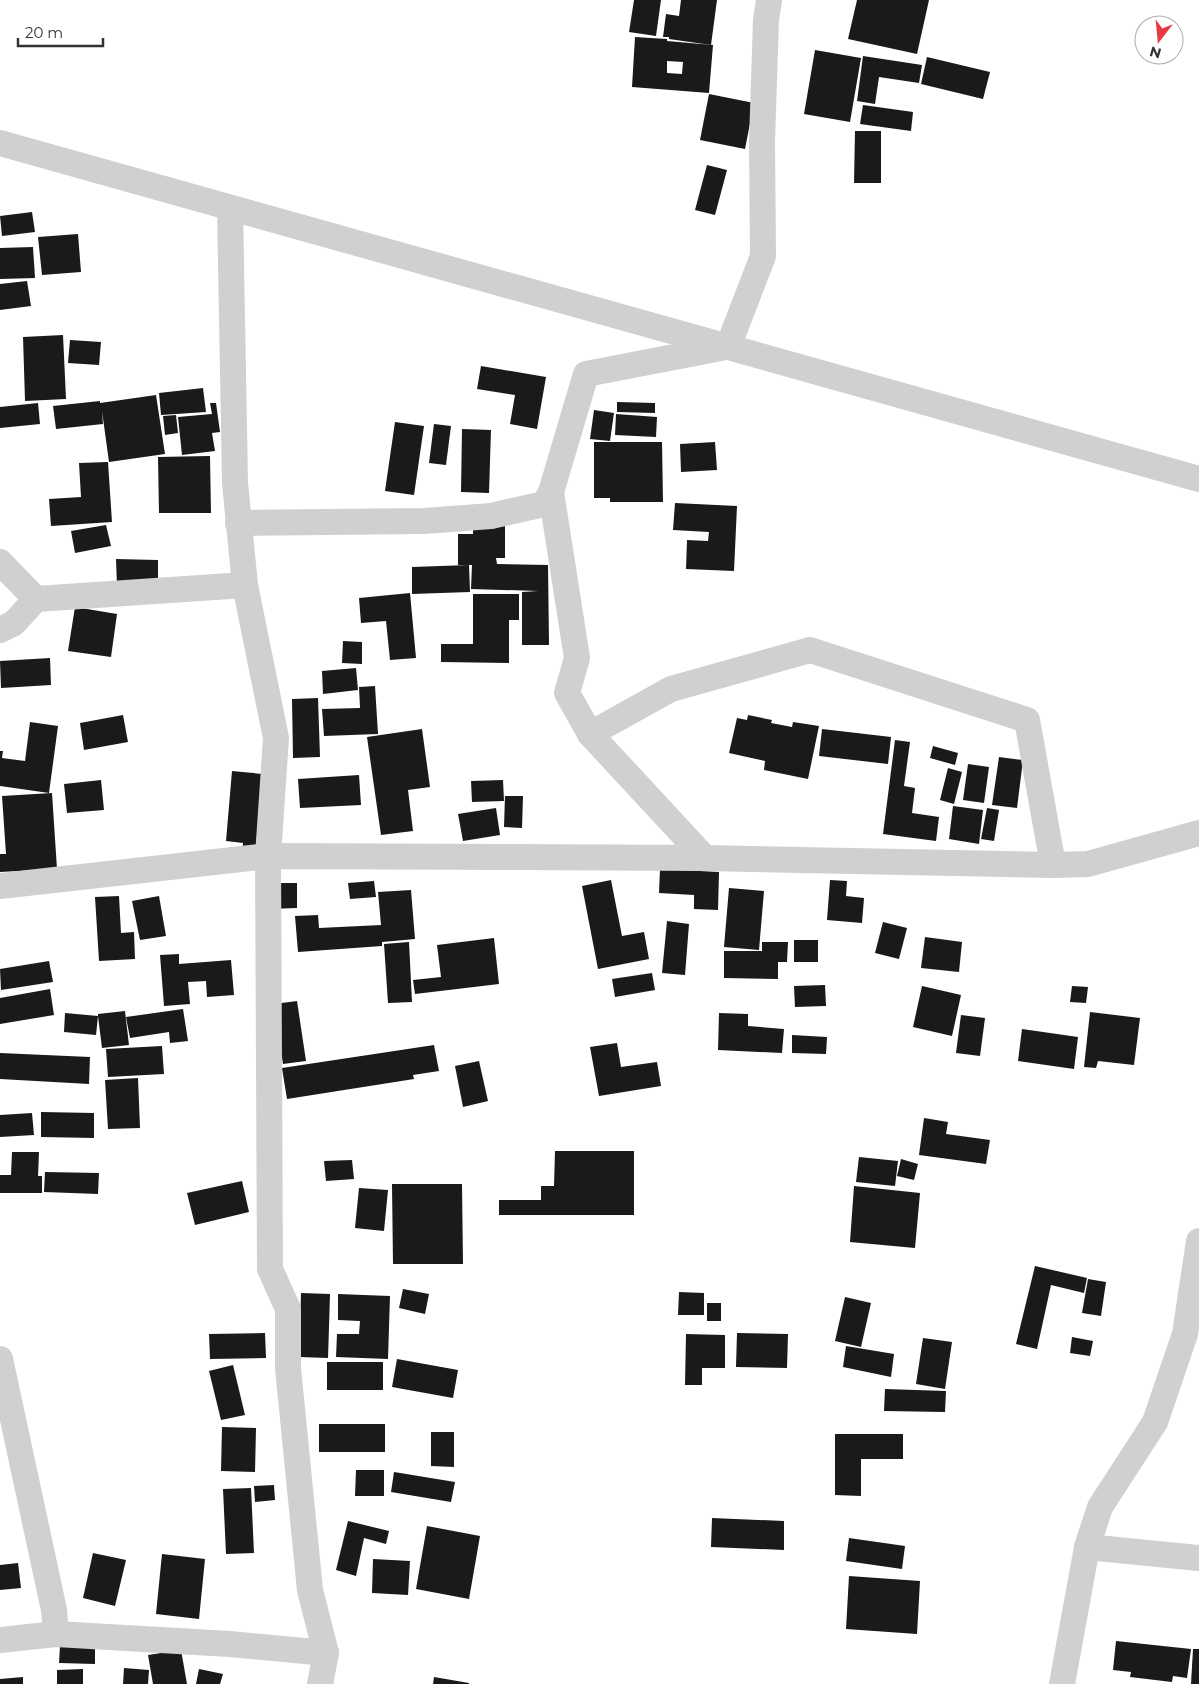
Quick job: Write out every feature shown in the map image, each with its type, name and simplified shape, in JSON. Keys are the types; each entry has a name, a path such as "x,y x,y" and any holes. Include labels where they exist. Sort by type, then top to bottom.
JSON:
{"street":[{"path":"728,347 763,256 762,141 766,20 769,0"},
{"path":"0,143 1199,479"},
{"path":"230,208 234,464 238,523 245,585 276,738 268,856 270,1268 288,1309 288,1368 310,1590 326,1653 320,1684"},
{"path":"238,523 424,521 491,516 544,504 551,492 586,374 728,347"},
{"path":"551,492 576,658 567,692 590,734 706,858"},
{"path":"0,562 36,598"},
{"path":"0,630 14,623 36,598 245,585"},
{"path":"590,734 671,689 810,650 1027,720 1053,865"},
{"path":"0,886 268,856 706,858 1053,865 1088,864 1199,833"},
{"path":"1062,1684 1087,1547 1100,1507 1155,1422 1185,1334 1199,1241"},
{"path":"0,1359 54,1610 56,1634"},
{"path":"1087,1547 1199,1558"},
{"path":"0,1640 56,1634 230,1644 326,1653"}],"building":[{"path":"634,0 661,0 656,36 629,32"},
{"path":"681,0 717,0 711,45 663,37 666,14 679,16"},
{"path":"857,0 929,0 917,54 848,39"},
{"path":"635,37 713,45 709,93 632,87","holes":["667,61 683,62 682,74 667,73"]},
{"path":"815,50 861,58 850,122 804,114"},
{"path":"863,56 922,65 919,83 879,77 875,104 857,101"},
{"path":"927,57 990,72 983,99 921,84"},
{"path":"709,94 754,103 745,149 700,140"},
{"path":"863,105 913,112 911,131 860,124"},
{"path":"855,131 881,131 881,183 854,183"},
{"path":"707,165 727,170 715,215 695,210"},
{"path":"32,212 35,232 2,236 0,216"},
{"path":"78,234 81,272 42,275 38,237"},
{"path":"33,247 35,278 0,279 0,248"},
{"path":"27,281 31,306 0,310 0,284"},
{"path":"63,335 66,399 25,401 23,337"},
{"path":"70,340 101,342 99,365 68,363"},
{"path":"481,366 546,377 537,429 510,424 515,395 477,389"},
{"path":"203,388 206,412 161,415 159,393"},
{"path":"156,395 165,454 109,462 102,411 103,424 56,429 53,406 100,401 100,403"},
{"path":"617,402 655,403 655,413 617,412"},
{"path":"38,403 40,424 0,428 0,407"},
{"path":"210,403 216,403 220,432 212,433 215,451 182,455 178,417 212,414"},
{"path":"594,410 614,413 610,441 590,439"},
{"path":"616,414 657,417 656,437 615,435"},
{"path":"176,415 178,433 165,435 163,416"},
{"path":"395,422 424,426 414,495 385,491"},
{"path":"434,424 451,426 446,465 429,463"},
{"path":"462,429 491,430 489,493 461,492"},
{"path":"594,442 662,442 663,502 610,502 610,498 594,498"},
{"path":"715,442 717,470 681,472 680,444"},
{"path":"210,456 211,513 159,513 158,457"},
{"path":"108,462 112,522 51,526 49,499 81,497 79,463"},
{"path":"675,503 737,506 734,571 686,569 687,540 708,541 709,532 673,530"},
{"path":"473,522 505,522 505,558 496,558 497,564 548,565 549,645 522,645 522,592 538,591 471,589 472,565 458,565 458,534 473,534"},
{"path":"106,525 111,546 75,553 71,531"},
{"path":"116,559 158,560 158,586 117,586"},
{"path":"469,565 470,592 412,594 412,567"},
{"path":"410,593 416,658 390,660 386,621 361,623 359,598"},
{"path":"473,594 519,594 519,620 509,620 509,663 441,662 441,644 473,644"},
{"path":"75,607 117,614 111,657 68,651"},
{"path":"343,641 362,642 362,664 342,663"},
{"path":"50,658 51,685 1,688 0,661"},
{"path":"356,668 358,690 323,694 322,671"},
{"path":"375,686 378,734 324,736 322,709 360,708 359,687"},
{"path":"318,698 320,757 293,758 292,699"},
{"path":"123,715 128,742 84,750 80,723"},
{"path":"748,715 772,720 771,723 792,727 793,722 819,726 808,779 764,770 765,761 729,753 737,718 747,720"},
{"path":"30,722 58,726 49,793 0,786 0,751 3,751 2,758 25,761"},
{"path":"422,729 430,787 408,790 413,831 381,835 367,737"},
{"path":"822,729 891,737 888,764 819,756"},
{"path":"895,740 910,742 904,786 915,788 912,813 939,817 936,841 883,834"},
{"path":"933,746 958,753 955,765 930,758"},
{"path":"999,757 1023,760 1017,808 992,805"},
{"path":"968,764 989,767 984,803 963,800"},
{"path":"948,768 962,772 954,804 940,800"},
{"path":"232,771 263,774 255,857 242,856 243,843 226,841"},
{"path":"359,775 361,805 300,808 298,779"},
{"path":"101,780 104,810 67,813 64,784"},
{"path":"503,780 504,801 472,802 471,781"},
{"path":"52,793 57,869 0,872 0,854 6,854 2,796"},
{"path":"505,796 523,796 522,828 504,827"},
{"path":"953,806 983,810 979,844 949,839"},
{"path":"496,808 500,835 463,841 458,814"},
{"path":"987,808 999,810 994,841 981,839"},
{"path":"660,869 719,872 718,910 694,909 694,895 659,893"},
{"path":"611,880 622,936 644,932 649,959 598,969 582,886"},
{"path":"830,880 847,881 846,896 864,898 862,923 827,920"},
{"path":"374,881 376,897 350,899 348,883"},
{"path":"269,883 297,883 297,908 269,909"},
{"path":"729,888 764,891 759,950 724,947"},
{"path":"411,890 415,939 382,942 382,946 298,952 295,916 318,915 319,928 381,925 378,892"},
{"path":"119,896 121,933 134,932 135,959 99,961 95,897"},
{"path":"159,896 166,936 140,940 132,901"},
{"path":"667,921 689,924 685,975 662,973"},
{"path":"883,922 907,928 899,959 875,953"},
{"path":"925,937 962,942 959,972 921,968"},
{"path":"494,938 499,984 415,994 413,980 441,977 437,945"},
{"path":"794,940 818,940 818,962 794,962"},
{"path":"409,942 412,1002 388,1003 384,944"},
{"path":"762,942 788,942 787,962 778,962 778,979 724,978 724,951 762,951"},
{"path":"179,954 179,964 231,960 234,995 207,997 206,981 188,982 190,1004 164,1006 160,955"},
{"path":"49,961 53,982 1,990 0,969"},
{"path":"652,973 655,990 615,997 612,979"},
{"path":"825,985 826,1006 795,1007 794,986"},
{"path":"922,986 961,995 952,1036 913,1027"},
{"path":"1072,986 1088,987 1086,1003 1070,1002"},
{"path":"50,989 54,1015 0,1024 0,998"},
{"path":"297,1001 306,1061 283,1064 274,1004"},
{"path":"183,1009 188,1041 170,1043 169,1032 130,1038 126,1017"},
{"path":"125,1011 129,1045 102,1048 98,1014"},
{"path":"1090,1012 1140,1018 1134,1065 1098,1061 1096,1068 1084,1067"},
{"path":"65,1013 98,1016 96,1035 64,1032"},
{"path":"719,1013 748,1014 748,1026 784,1029 782,1053 718,1050"},
{"path":"961,1015 985,1018 980,1056 956,1053"},
{"path":"1022,1029 1078,1037 1074,1069 1018,1061"},
{"path":"792,1035 827,1037 826,1054 792,1053"},
{"path":"617,1043 621,1067 657,1062 661,1086 599,1096 590,1047"},
{"path":"434,1045 439,1071 413,1075 414,1079 287,1099 282,1068"},
{"path":"162,1046 164,1074 108,1077 106,1049"},
{"path":"0,1053 90,1057 89,1084 0,1079"},
{"path":"479,1061 488,1101 463,1107 455,1066"},
{"path":"138,1078 140,1128 108,1129 105,1080"},
{"path":"41,1112 94,1113 94,1138 41,1137"},
{"path":"32,1113 34,1135 0,1137 0,1115"},
{"path":"924,1118 948,1122 946,1134 990,1140 986,1164 919,1155"},
{"path":"555,1151 634,1151 634,1215 499,1215 499,1200 541,1200 541,1186 554,1186"},
{"path":"12,1152 39,1152 38,1176 42,1176 42,1193 0,1193 0,1175 11,1175"},
{"path":"859,1157 898,1161 895,1186 856,1182"},
{"path":"901,1159 918,1164 914,1180 897,1176"},
{"path":"352,1160 354,1179 326,1181 324,1161"},
{"path":"45,1172 99,1173 98,1194 44,1192"},
{"path":"242,1181 249,1212 195,1225 187,1193"},
{"path":"392,1184 462,1184 463,1264 393,1264"},
{"path":"854,1186 920,1193 915,1248 850,1242"},
{"path":"359,1188 388,1190 384,1231 355,1228"},
{"path":"1035,1266 1087,1278 1084,1293 1051,1285 1037,1349 1016,1344"},
{"path":"1088,1279 1106,1282 1101,1316 1082,1313"},
{"path":"403,1289 429,1294 425,1314 399,1308"},
{"path":"679,1292 704,1293 704,1315 678,1315"},
{"path":"301,1293 330,1294 328,1358 299,1357"},
{"path":"338,1294 390,1296 388,1359 336,1357 337,1334 359,1334 360,1321 338,1320"},
{"path":"845,1297 871,1303 861,1347 835,1341"},
{"path":"707,1303 721,1303 721,1321 707,1321"},
{"path":"265,1333 266,1358 210,1359 209,1334"},
{"path":"737,1333 788,1334 787,1368 736,1367"},
{"path":"686,1334 725,1335 725,1368 702,1368 702,1385 685,1385"},
{"path":"1072,1337 1093,1341 1090,1356 1070,1353"},
{"path":"923,1338 952,1342 945,1389 916,1384"},
{"path":"846,1346 894,1354 891,1377 843,1367"},
{"path":"397,1359 458,1370 453,1398 392,1387"},
{"path":"327,1362 383,1362 383,1390 327,1390"},
{"path":"233,1365 245,1415 221,1420 209,1371"},
{"path":"885,1389 946,1391 945,1412 884,1411"},
{"path":"319,1424 385,1424 385,1452 319,1452"},
{"path":"222,1427 256,1428 255,1472 221,1471"},
{"path":"431,1432 454,1432 454,1467 431,1466"},
{"path":"835,1434 903,1434 903,1459 861,1459 861,1496 835,1495"},
{"path":"356,1470 384,1470 384,1496 355,1496"},
{"path":"394,1472 455,1482 451,1502 391,1492"},
{"path":"274,1485 275,1500 255,1502 254,1486"},
{"path":"251,1488 254,1553 226,1554 223,1489"},
{"path":"712,1518 784,1521 784,1550 711,1547"},
{"path":"348,1521 389,1531 386,1544 364,1538 356,1576 336,1570"},
{"path":"427,1526 480,1536 469,1599 416,1589"},
{"path":"849,1538 905,1546 902,1569 846,1561"},
{"path":"93,1553 126,1560 115,1606 83,1598"},
{"path":"162,1554 205,1559 199,1619 156,1614"},
{"path":"373,1559 410,1561 408,1595 372,1593"},
{"path":"18,1563 21,1588 0,1590 0,1565"},
{"path":"849,1576 920,1581 917,1634 846,1629"},
{"path":"1116,1641 1191,1649 1187,1678 1173,1676 1172,1682 1130,1677 1131,1672 1113,1670"},
{"path":"60,1646 95,1647 95,1664 59,1663"},
{"path":"1193,1649 1199,1649 1199,1684 1191,1684"},
{"path":"181,1650 187,1684 153,1684 148,1655"},
{"path":"124,1668 149,1670 148,1684 123,1684"},
{"path":"83,1669 83,1684 57,1684 57,1670"},
{"path":"199,1669 223,1674 220,1684 196,1684"},
{"path":"23,1677 23,1684 0,1684 0,1679"},
{"path":"434,1677 469,1683 469,1684 433,1684"}]}
